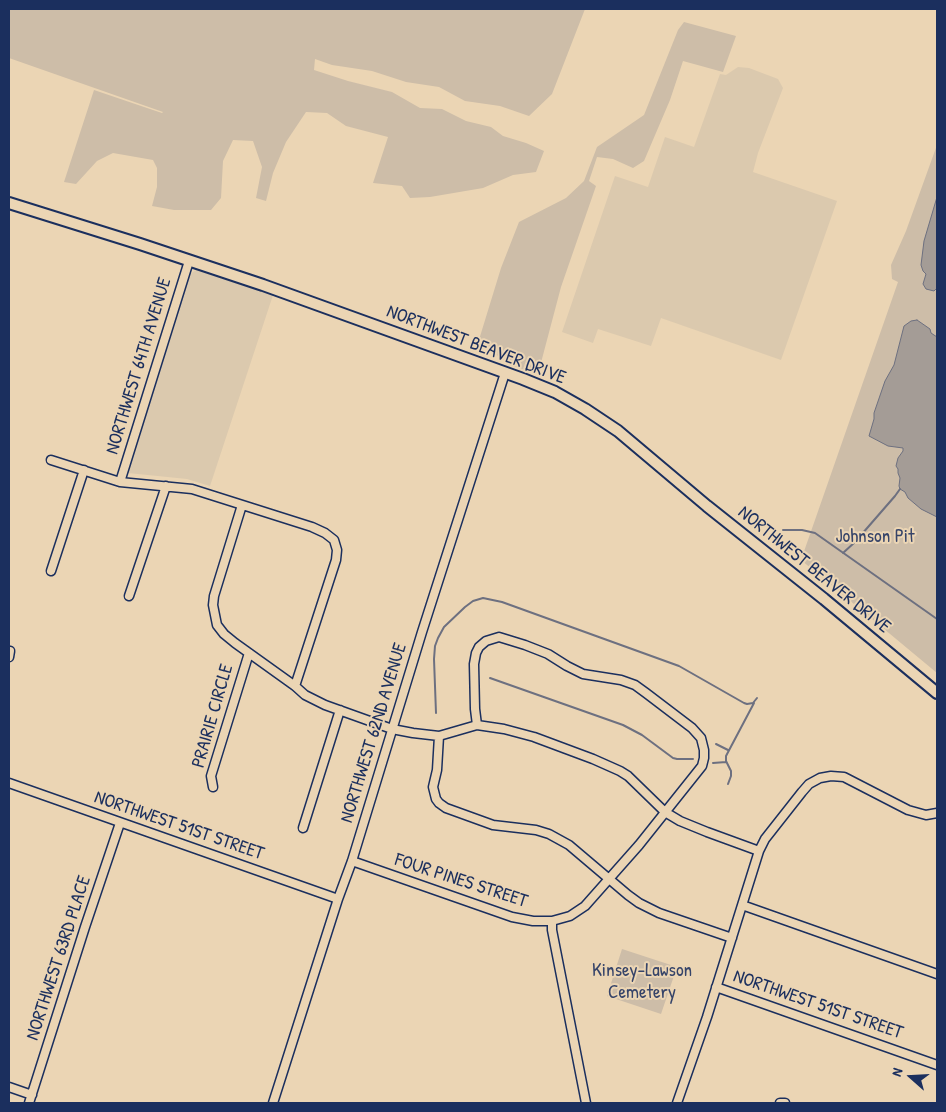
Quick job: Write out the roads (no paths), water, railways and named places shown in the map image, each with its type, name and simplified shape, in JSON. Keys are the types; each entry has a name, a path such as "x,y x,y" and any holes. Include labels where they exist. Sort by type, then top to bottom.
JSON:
{"main road":[{"name":"NORTHWEST BEAVER DRIVE","path":"9,203 189,260 555,392 618,431 706,506 824,599 937,693"}],"street":[{"name":"NORTHWEST 64TH AVENUE","path":"120,482 189,260"},
{"name":"NORTHWEST 62ND AVENUE","path":"273,1103 338,899 352,862 392,728 505,373"},
{"path":"51,460 120,482 192,490 312,527 334,540 337,550 336,560 295,686"},
{"path":"51,570 84,470"},
{"path":"129,596 166,486"},
{"path":"242,505 214,596 213,605 217,625 224,634 306,695 340,710 392,728 413,733 438,736 477,725 504,729 534,738 608,765 628,776 665,812 680,821 760,851"},
{"name":"FOUR PINES STREET","path":"352,862 512,917 533,921 552,921 570,916 585,906 639,845 702,766 704,758 701,738 692,728 634,685 621,680 583,674 548,654 499,637 486,641 479,647 476,654 474,664 477,725"},
{"name":"PRAIRIE CIRCLE","path":"212,787 211,776 249,653"},
{"path":"303,828 340,710"},
{"path":"438,736 437,770 433,787 434,795 442,806 493,825 536,830 549,834 569,844 634,900 648,908 732,938"},
{"path":"677,1103 760,851 765,839 802,792 820,778 831,776 844,777 908,810 926,815 937,813"},
{"name":"NORTHWEST 51ST STREET","path":"9,784 338,899"},
{"name":"NORTHWEST 63RD PLACE","path":"29,1103 120,823"},
{"path":"742,905 937,974"},
{"path":"552,921 552,930 586,1103"},
{"name":"NORTHWEST 51ST STREET","path":"716,987 937,1064"},
{"path":"9,1087 32,1095"},
{"path":"780,1103 785,1103"}],"waterway":[{"path":"843,553 855,542 900,489"},
{"path":"783,530 802,530 815,533 937,619"},
{"path":"436,713 434,659 438,638 444,627 465,607 473,601 483,598 502,602 679,666 744,703 753,703 757,698"},
{"path":"490,678 623,725 642,735 673,758 693,759"},
{"path":"728,784 731,771 726,761 726,756 754,703"},
{"path":"716,744 728,750"},
{"path":"713,763 726,762"}],"park label":[{"name":"Johnson Pit","path":"875,537"},
{"name":"Kinsey-Lawson Cemetery","path":"642,982"}]}
